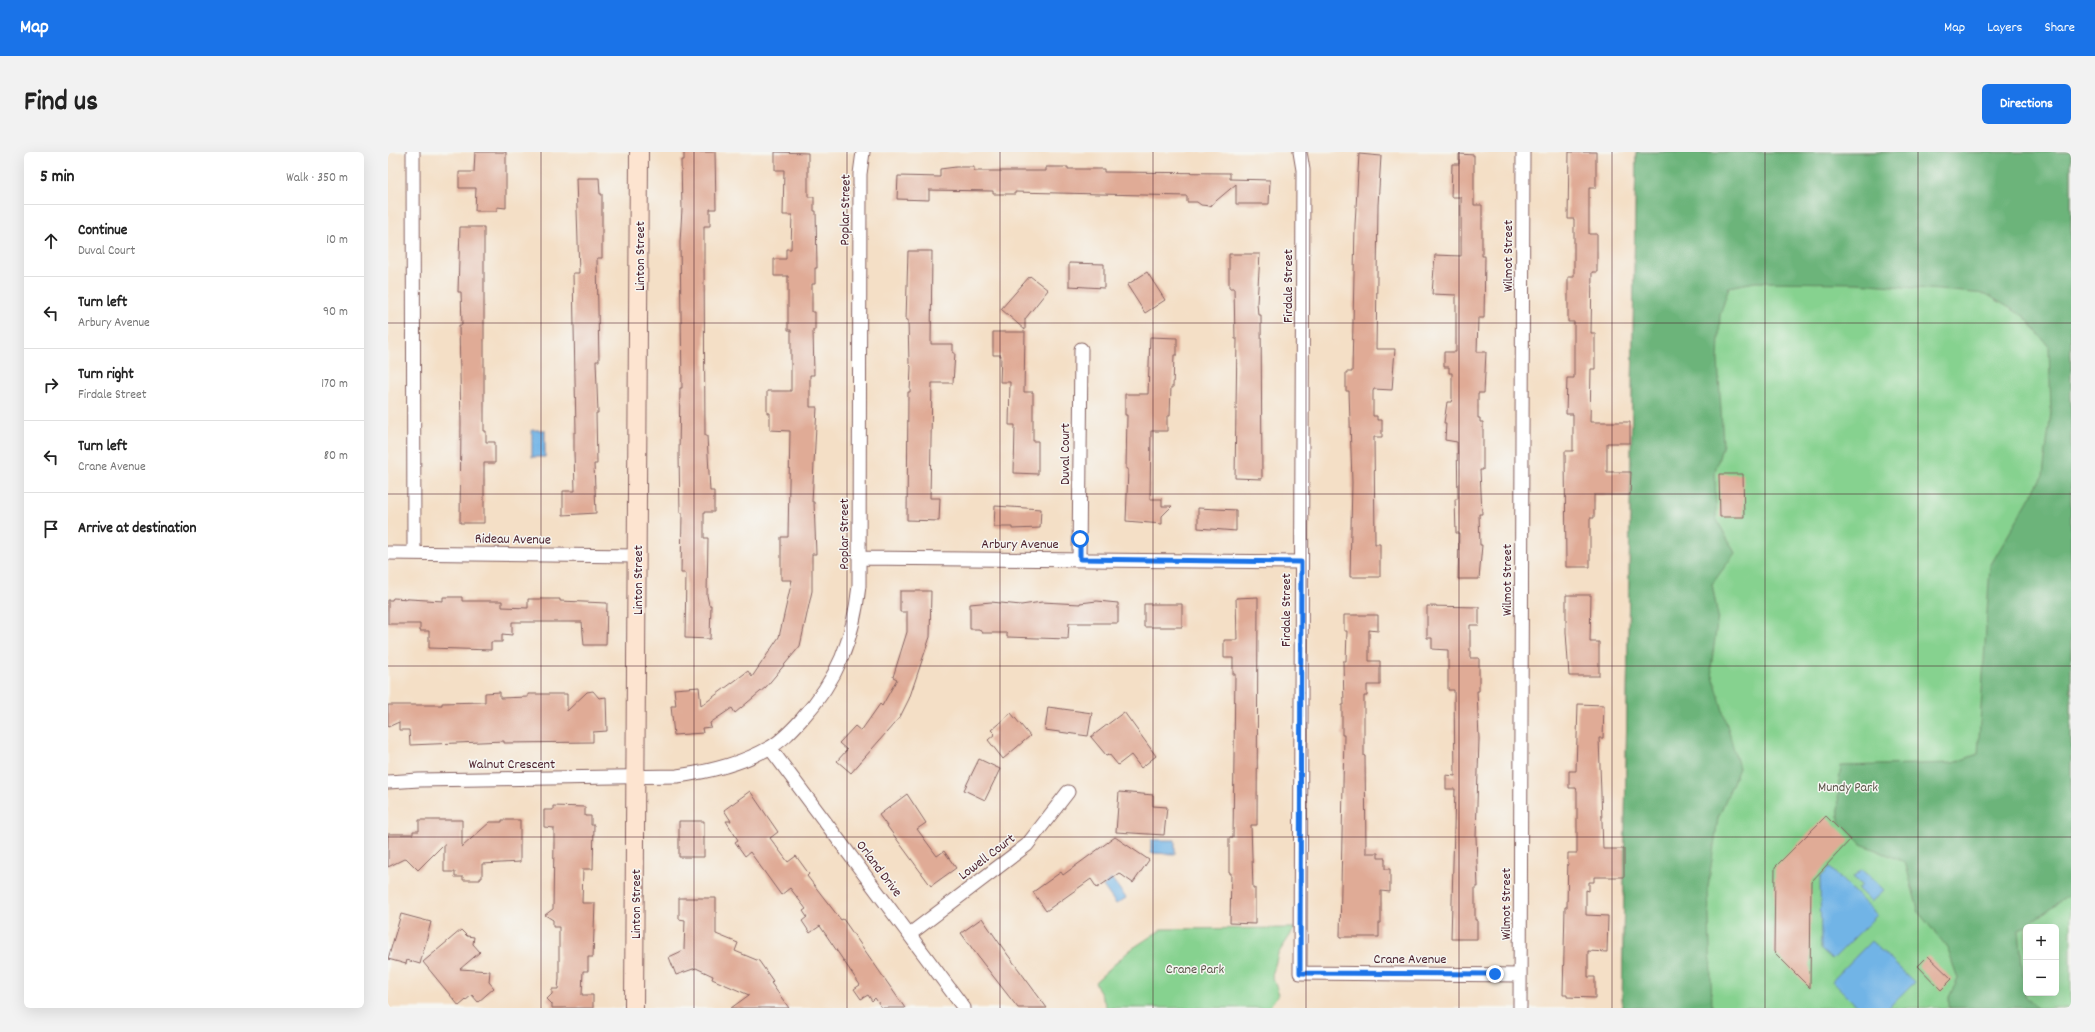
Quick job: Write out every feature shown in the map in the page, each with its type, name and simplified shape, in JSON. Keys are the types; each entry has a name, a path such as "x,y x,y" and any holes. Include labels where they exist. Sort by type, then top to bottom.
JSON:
{"street":[{"path":"414,152 414,552"},
{"name":"Linton Street","path":"634,1008 639,152"},
{"name":"Poplar Street","path":"636,778 697,774 742,760 770,748 786,736 815,704 837,671 851,632 855,614 860,558 860,174 863,152"},
{"name":"Firdale Street","path":"1300,152 1303,170 1300,973"},
{"name":"Wilmot Street","path":"1520,1008 1523,152"},
{"name":"Duval Court","path":"1080,559 1081,349"},
{"name":"Rideau Avenue","path":"388,553 414,552 637,556"},
{"name":"Arbury Avenue","path":"860,558 1301,562"},
{"name":"Orland Drive","path":"770,748 964,1008"},
{"name":"Walnut Crescent","path":"388,782 419,780 636,778"},
{"name":"Lowell Court","path":"910,934 1027,845 1068,792"},
{"name":"Crane Avenue","path":"1300,973 1520,975"}],"green space":[{"name":"Mundy Park","path":"1636,152 2071,152 2071,1008 1622,1008"},
{"path":"1636,152 2071,152 2071,894 2028,924 2023,924 2023,927 2019,930 2023,974 2023,996 2025,996 2037,1008 1949,1008 1949,997 1958,979 1947,947 1919,913 1905,862 1861,844 1839,821 1838,789 1841,766 1953,763 1978,754 1990,566 2043,475 2051,412 2049,347 2025,317 1986,294 1858,283 1755,282 1729,287 1720,315 1718,360 1723,444 1715,471 1716,518 1735,553 1712,584 1718,616 1711,668 1739,768 1718,818 1708,887 1712,1008 1622,1008"},
{"name":"Crane Park","path":"1295,928 1278,954 1272,976 1279,994 1268,1008 1107,1008 1095,982 1130,950 1162,929"}],"water":[{"path":"532,430 545,430 545,457 532,457"},
{"path":"1151,840 1175,840 1175,854 1151,853"},
{"path":"1830,868 1877,915 1832,960 1821,950 1820,878"},
{"path":"1862,869 1884,890 1871,902 1858,889 1862,885 1853,877"},
{"path":"1112,879 1126,898 1116,904 1103,886"},
{"path":"1871,941 1914,982 1888,1008 1859,1008 1832,981"}],"building":[{"path":"475,152 506,152 506,208 497,207 497,211 475,211 476,188 459,188 459,172 474,172"},
{"path":"684,152 715,152 716,209 710,209 710,226 704,226 705,436 707,436 710,491 714,491 714,512 704,512 704,538 708,538 707,595 709,605 711,605 710,639 685,638 686,573 681,573 682,513 680,513 679,454 680,388 682,388 680,242 682,209 681,160 684,160"},
{"path":"775,152 808,153 808,197 814,197 814,211 816,211 817,268 815,268 815,284 812,284 812,312 815,312 815,330 813,330 814,375 810,375 810,407 817,407 812,502 814,502 816,554 812,554 812,591 800,646 766,687 735,713 732,708 710,723 711,727 702,728 703,733 674,735 671,706 676,706 674,689 699,687 701,706 748,671 752,677 779,637 792,580 781,580 781,537 788,537 790,431 770,430 770,413 767,413 767,391 791,391 791,330 788,330 788,276 774,276 774,259 786,259 786,249 791,249 792,215 783,215 784,170 775,170"},
{"path":"1569,152 1596,152 1596,188 1589,188 1589,234 1597,234 1597,272 1592,272 1591,333 1595,333 1595,369 1591,369 1590,422 1630,422 1630,443 1607,443 1607,472 1631,472 1630,495 1594,495 1594,518 1590,518 1590,567 1566,567 1565,451 1573,451 1573,414 1566,414 1567,378 1574,378 1574,322 1568,322 1568,277 1574,277 1574,219 1568,219"},
{"path":"1359,154 1381,156 1378,205 1376,349 1395,349 1392,390 1374,389 1373,391 1373,416 1377,416 1377,420 1382,420 1382,437 1374,437 1375,544 1380,544 1380,577 1350,577 1352,482 1349,391 1346,391 1346,372 1352,372 1355,225"},
{"path":"1459,154 1474,155 1474,205 1482,205 1482,256 1485,256 1484,318 1478,318 1477,352 1486,352 1484,393 1478,393 1478,418 1480,418 1480,422 1483,422 1483,470 1480,470 1482,514 1479,514 1480,545 1482,545 1479,579 1458,579 1459,533 1456,533 1455,499 1458,499 1457,442 1445,440 1446,423 1444,423 1447,402 1451,402 1452,399 1452,373 1449,373 1449,367 1444,367 1444,352 1456,352 1456,295 1432,294 1435,255 1461,256 1461,197 1451,197 1452,164 1459,164"},
{"path":"974,167 974,171 1046,171 1046,167 1068,167 1068,169 1104,169 1104,172 1230,173 1230,179 1270,180 1269,204 1236,204 1236,184 1210,206 1201,205 1197,202 1187,202 1187,196 1015,192 1015,194 993,194 993,191 929,190 929,200 897,199 898,176 940,177 940,169"},
{"path":"576,178 599,178 600,194 602,194 602,258 597,258 599,361 596,361 598,413 596,413 597,464 594,464 596,513 563,515 563,491 575,491 574,432 576,432 573,273 579,273"},
{"path":"460,227 484,227 484,431 486,431 486,442 495,442 495,463 484,463 484,523 460,523 461,423 459,325 462,325 461,292 458,292"},
{"path":"908,251 932,251 931,344 953,344 953,353 955,353 953,383 932,383 930,498 940,498 939,521 907,520 908,392 910,392 911,366 909,364 908,320 906,320"},
{"path":"1229,254 1260,254 1257,303 1258,315 1261,315 1262,479 1235,478 1237,339 1235,339 1234,288 1229,288"},
{"path":"1069,263 1104,264 1104,288 1069,286"},
{"path":"1147,272 1165,300 1145,313 1127,285"},
{"path":"1030,276 1048,290 1025,319 1025,330 1001,309"},
{"path":"993,332 1025,332 1024,392 1033,392 1033,441 1038,441 1038,474 1014,473 1015,425 1009,425 1010,382 1000,382 1001,355 993,355"},
{"path":"1150,337 1177,338 1177,355 1174,355 1173,387 1171,387 1170,416 1167,416 1167,431 1151,431 1150,499 1162,499 1162,506 1172,506 1162,516 1162,524 1126,521 1128,469 1126,469 1127,415 1125,415 1125,394 1148,394"},
{"path":"1719,474 1743,474 1744,517 1720,517"},
{"path":"995,506 1041,509 1040,528 1012,529 1012,527 994,527"},
{"path":"1198,508 1236,510 1236,531 1198,528"},
{"path":"900,591 931,591 930,637 909,699 900,717 851,773 837,761 847,750 839,743 855,726 861,731 880,704 882,706 897,679 893,677 907,632 907,612 900,612"},
{"path":"1566,595 1591,595 1590,642 1599,642 1599,676 1569,676 1566,632"},
{"path":"443,597 462,597 462,601 502,601 502,607 528,608 528,599 560,599 560,601 607,603 606,645 584,645 582,622 512,622 512,635 502,634 502,642 491,642 491,650 429,648 429,631 420,631 420,624 388,624 388,600 392,600 393,598 443,601"},
{"path":"1258,597 1257,825 1251,825 1253,888 1255,888 1255,924 1230,923 1231,873 1229,873 1229,838 1233,838 1235,674 1233,674 1233,658 1224,658 1224,640 1237,640 1236,598"},
{"path":"1097,601 1118,603 1118,623 1069,623 1068,639 1007,637 1007,633 982,633 979,629 970,629 970,604 991,602 1021,605 1042,602 1080,604"},
{"path":"1144,604 1182,604 1182,627 1144,627"},
{"path":"1427,606 1479,607 1479,625 1470,625 1470,658 1479,658 1479,691 1477,691 1479,739 1476,837 1478,887 1475,887 1475,920 1477,920 1477,939 1451,939 1455,789 1446,789 1446,775 1455,776 1454,690 1448,690 1448,650 1432,649 1432,638 1427,638"},
{"path":"1344,615 1378,615 1378,631 1369,630 1369,661 1380,661 1380,685 1367,685 1367,696 1364,696 1364,756 1366,853 1378,853 1378,858 1385,858 1385,869 1390,869 1390,892 1381,891 1381,923 1379,923 1379,937 1340,937 1344,735 1342,735 1342,705 1344,705 1343,661 1346,661 1347,631 1344,631"},
{"path":"593,691 599,698 606,697 607,731 593,732 593,742 504,743 504,741 410,745 409,730 399,730 399,722 388,727 388,705 442,705 442,703 485,702 485,693 500,692 500,698 528,697 528,694 567,694 567,711 587,692"},
{"path":"1578,704 1604,705 1603,738 1599,738 1603,849 1624,849 1624,877 1594,877 1594,882 1589,882 1589,891 1586,890 1586,915 1608,916 1607,952 1588,951 1588,977 1595,977 1595,998 1567,997 1567,995 1563,995 1568,853 1577,853 1577,791 1576,788 1569,788 1569,771 1576,771"},
{"path":"1048,707 1092,713 1088,736 1045,730"},
{"path":"1124,712 1156,756 1141,768 1131,755 1118,765 1109,754 1106,755 1091,737"},
{"path":"1011,713 1030,736 1003,759 988,740 995,734 991,730"},
{"path":"979,759 1000,769 985,800 964,790"},
{"path":"750,791 778,832 770,838 788,862 796,856 809,874 807,876 841,920 843,919 905,1008 882,1008 875,998 872,1001 868,995 861,999 854,989 860,985 820,926 810,933 802,921 807,917 803,911 806,909 790,888 781,895 750,852 745,856 735,842 738,840 726,821 731,821 724,810"},
{"path":"1119,792 1153,795 1153,806 1167,807 1164,835 1116,832"},
{"path":"907,794 926,823 917,829 937,856 944,851 956,868 931,886 879,815"},
{"path":"553,806 585,807 585,816 591,816 591,825 594,825 593,869 583,869 582,903 595,903 593,957 588,957 588,971 583,971 582,995 593,995 593,1008 552,1008 552,1004 547,999 552,994 552,989 558,989 559,979 559,927 553,927 553,920 545,915 553,909 554,828 544,827 544,810 553,810"},
{"path":"1826,816 1850,840 1811,882 1810,988 1774,952 1775,867"},
{"path":"419,820 462,820 462,847 490,822 520,820 520,862 482,864 482,878 480,878 480,880 463,880 463,877 455,877 455,872 444,872 444,844 418,870 406,858 388,867 388,834 413,834 413,831 419,831"},
{"path":"679,821 704,821 704,857 679,857"},
{"path":"1115,837 1149,860 1133,883 1119,873 1097,888 1091,879 1046,911 1033,892 1061,872 1063,875"},
{"path":"679,898 716,898 716,934 738,943 735,951 759,961 773,981 771,983 789,1008 731,1008 749,995 712,979 713,976 696,968 676,975 669,957 684,950 685,920 679,919"},
{"path":"401,914 431,922 420,964 407,960 406,964 388,959"},
{"path":"982,918 1047,1008 1018,1008 961,933"},
{"path":"461,930 467,936 474,937 473,944 480,952 460,969 490,971 489,982 494,988 478,1002 472,995 459,1006 423,962"},
{"path":"1928,956 1952,979 1941,990 1918,966"}],"route":[{"path":"1080,539 1080,559 1301,562 1300,973 1495,974"}]}
